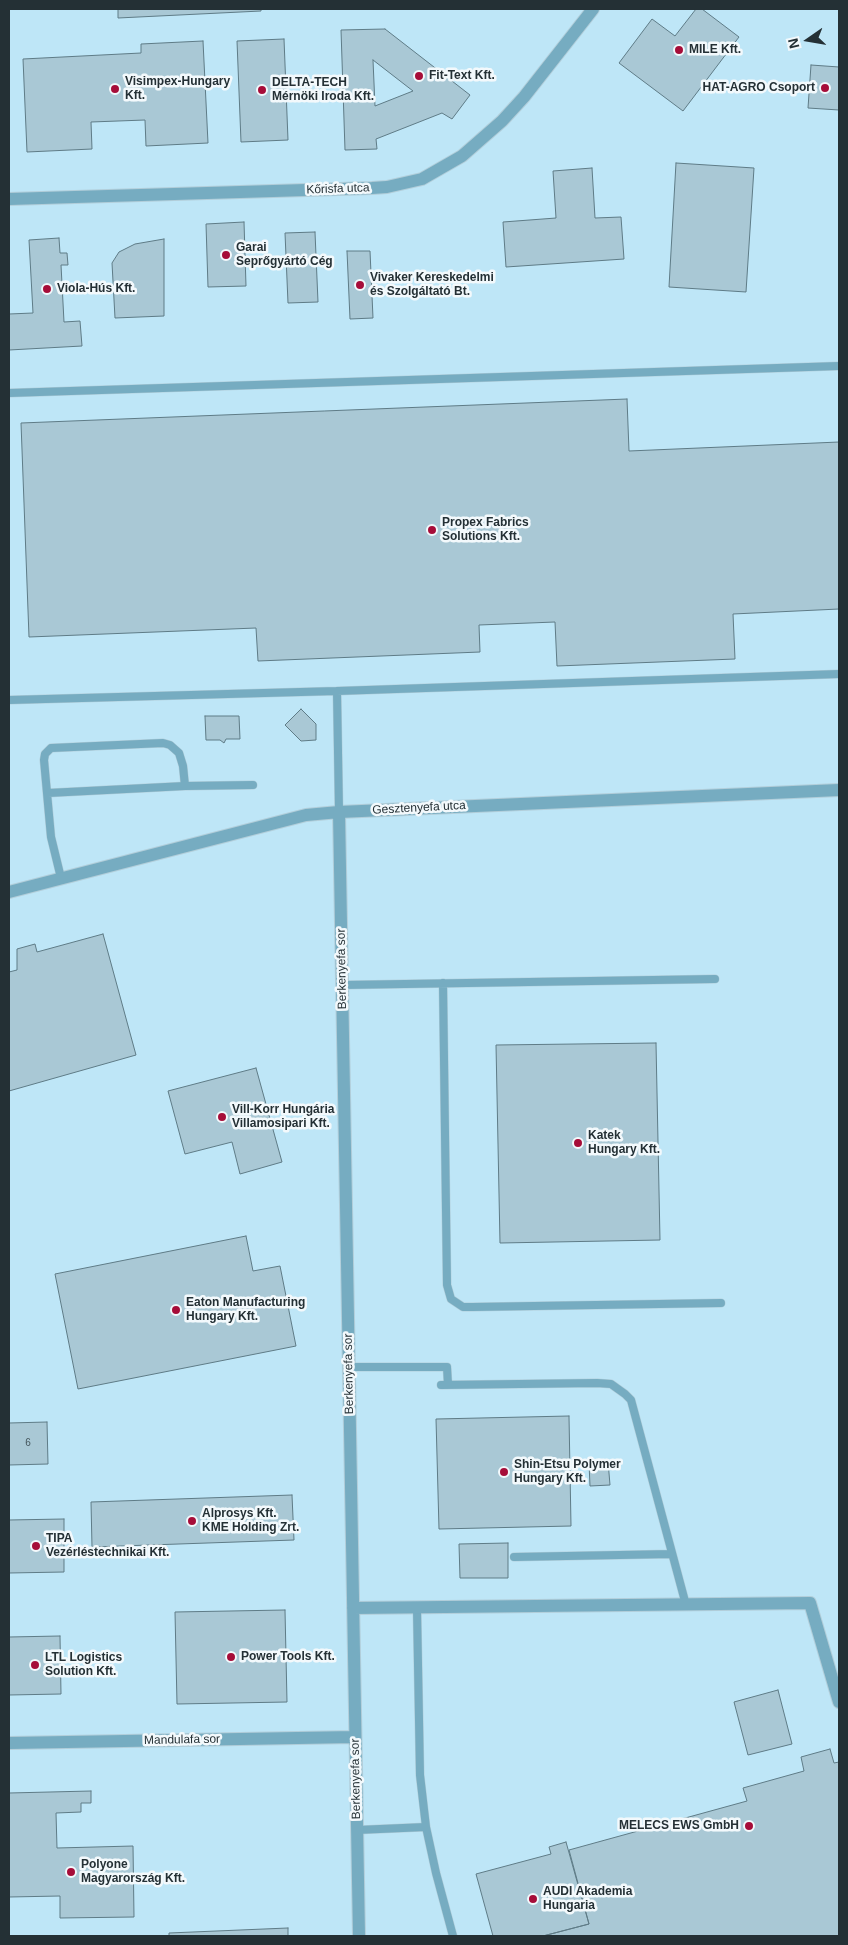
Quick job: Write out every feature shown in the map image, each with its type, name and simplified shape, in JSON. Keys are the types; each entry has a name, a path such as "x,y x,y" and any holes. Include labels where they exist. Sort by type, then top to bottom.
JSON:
{"street":[{"name":"Kőrisfa utca","path":"9,199 372,188 387,187 422,178 462,156 502,122 593,9"},
{"name":"Gesztenyefa utca","path":"9,892 306,815 839,790"},
{"name":"Berkenyefa sor","path":"339,812 359,1936"},
{"path":"353,1608 417,1609 810,1603 839,1702"},
{"name":"Mandulafa sor","path":"9,1743 355,1737"}],"lane":[{"path":"9,393 839,366"},
{"path":"9,700 839,674"},
{"path":"337,691 339,812"},
{"path":"61,878 50,837 44,760 45,754 51,748 163,743 170,745 179,753 183,766 185,786"},
{"path":"48,793 185,786 253,785"},
{"path":"342,985 715,979"},
{"path":"443,984 447,1285 452,1298 463,1307 721,1303"},
{"path":"348,1367 447,1367 444,1385 597,1383 611,1384 618,1388 631,1400 686,1605"},
{"path":"514,1557 672,1554"},
{"path":"417,1609 420,1775 426,1827 436,1873 454,1936"},
{"path":"356,1830 426,1827"}],"shaded area":[{"path":"9,9 839,9 839,1936 9,1936"}],"building":[{"path":"118,9 261,9 261,11 118,18"},
{"name":"MILE Kft.","path":"696,9 702,9 739,37 683,111 619,63 652,19 675,36"},
{"name":"Fit-Text Kft.","path":"385,29 470,95 452,119 442,113 376,139 377,149 345,150 341,30","holes":["373,60 413,91 375,106"]},
{"name":"DELTA-TECH Mérnöki Iroda Kft.","path":"284,39 288,140 241,142 237,41"},
{"name":"Visimpex-Hungary Kft.","path":"203,41 208,143 146,146 145,120 91,122 92,149 27,152 23,59 141,53 141,44"},
{"name":"HAT-AGRO Csoport","path":"811,65 839,67 839,110 808,108"},
{"path":"676,163 754,168 746,292 669,287"},
{"path":"592,168 595,218 621,217 624,259 506,267 503,222 556,218 553,171"},
{"name":"Garai Seprőgyártó Cég","path":"244,222 246,286 208,287 206,224"},
{"path":"315,232 318,302 288,303 285,233"},
{"name":"Viola-Hús Kft.","path":"59,238 60,253 67,253 68,265 61,265 64,322 80,321 82,346 9,350 9,314 33,313 29,240"},
{"path":"164,239 164,316 115,318 112,263 119,252 135,244"},
{"name":"Vivaker Kereskedelmi és Szolgáltató Bt.","path":"347,251 370,251 373,318 350,319"},
{"name":"Propex Fabrics Solutions Kft.","path":"627,399 629,451 839,442 839,609 733,614 735,659 557,666 555,622 479,625 480,652 258,661 256,628 29,637 21,423"},
{"path":"301,709 316,724 316,740 301,741 285,725"},
{"path":"205,716 239,716 240,739 226,739 224,743 220,740 206,740"},
{"path":"103,934 136,1055 9,1091 9,972 17,970 17,949 35,944 37,952"},
{"name":"Katek Hungary Kft.","path":"656,1043 660,1240 500,1243 496,1045"},
{"name":"Vill-Korr Hungária Villamosipari Kft.","path":"256,1068 282,1162 240,1174 232,1142 185,1154 168,1091"},
{"name":"Eaton Manufacturing Hungary Kft.","path":"246,1236 253,1271 280,1266 296,1346 78,1389 55,1274"},
{"name":"Shin-Etsu Polymer Hungary Kft.","path":"569,1416 571,1526 439,1529 436,1419"},
{"path":"47,1422 48,1464 9,1465 9,1423"},
{"path":"608,1461 610,1485 590,1486 589,1463"},
{"name":"Alprosys Kft. KME Holding Zrt.","path":"292,1495 294,1540 92,1547 91,1502"},
{"name":"TIPA Vezérléstechnikai Kft.","path":"64,1519 64,1572 9,1573 9,1520"},
{"path":"508,1543 508,1578 460,1578 459,1544"},
{"name":"Power Tools Kft.","path":"285,1610 287,1702 177,1704 175,1612"},
{"name":"LTL Logistics Solution Kft.","path":"60,1636 61,1694 9,1695 9,1637"},
{"path":"778,1690 792,1744 748,1755 734,1702"},
{"name":"MELECS EWS GmbH","path":"830,1749 834,1763 839,1762 839,1936 543,1936 589,1924 569,1850 747,1801 743,1788 804,1771 801,1757"},
{"name":"Polyone Magyarország Kft.","path":"91,1791 91,1803 81,1803 81,1812 56,1813 57,1848 133,1846 134,1917 60,1918 60,1896 9,1897 9,1793"},
{"name":"AUDI Akademia Hungaria","path":"566,1842 589,1924 543,1936 493,1936 476,1874 551,1854 549,1847"},
{"path":"288,1928 288,1936 169,1936 169,1933"}],"place":[{"name":"MILE Kft.","path":"679,50"},
{"name":"Fit-Text Kft.","path":"419,76"},
{"name":"HAT-AGRO Csoport","path":"825,88"},
{"name":"Visimpex-Hungary Kft.","path":"115,89"},
{"name":"DELTA-TECH Mérnöki Iroda Kft.","path":"262,90"},
{"name":"Garai Seprőgyártó Cég","path":"226,255"},
{"name":"Vivaker Kereskedelmi és Szolgáltató Bt.","path":"360,285"},
{"name":"Viola-Hús Kft.","path":"47,289"},
{"name":"Propex Fabrics Solutions Kft.","path":"432,530"},
{"name":"Vill-Korr Hungária Villamosipari Kft.","path":"222,1117"},
{"name":"Katek Hungary Kft.","path":"578,1143"},
{"name":"Eaton Manufacturing Hungary Kft.","path":"176,1310"},
{"name":"Shin-Etsu Polymer Hungary Kft.","path":"504,1472"},
{"name":"Alprosys Kft. KME Holding Zrt.","path":"192,1521"},
{"name":"TIPA Vezérléstechnikai Kft.","path":"36,1546"},
{"name":"Power Tools Kft.","path":"231,1657"},
{"name":"LTL Logistics Solution Kft.","path":"35,1665"},
{"name":"MELECS EWS GmbH","path":"749,1826"},
{"name":"Polyone Magyarország Kft.","path":"71,1872"},
{"name":"AUDI Akademia Hungaria","path":"533,1899"}]}
